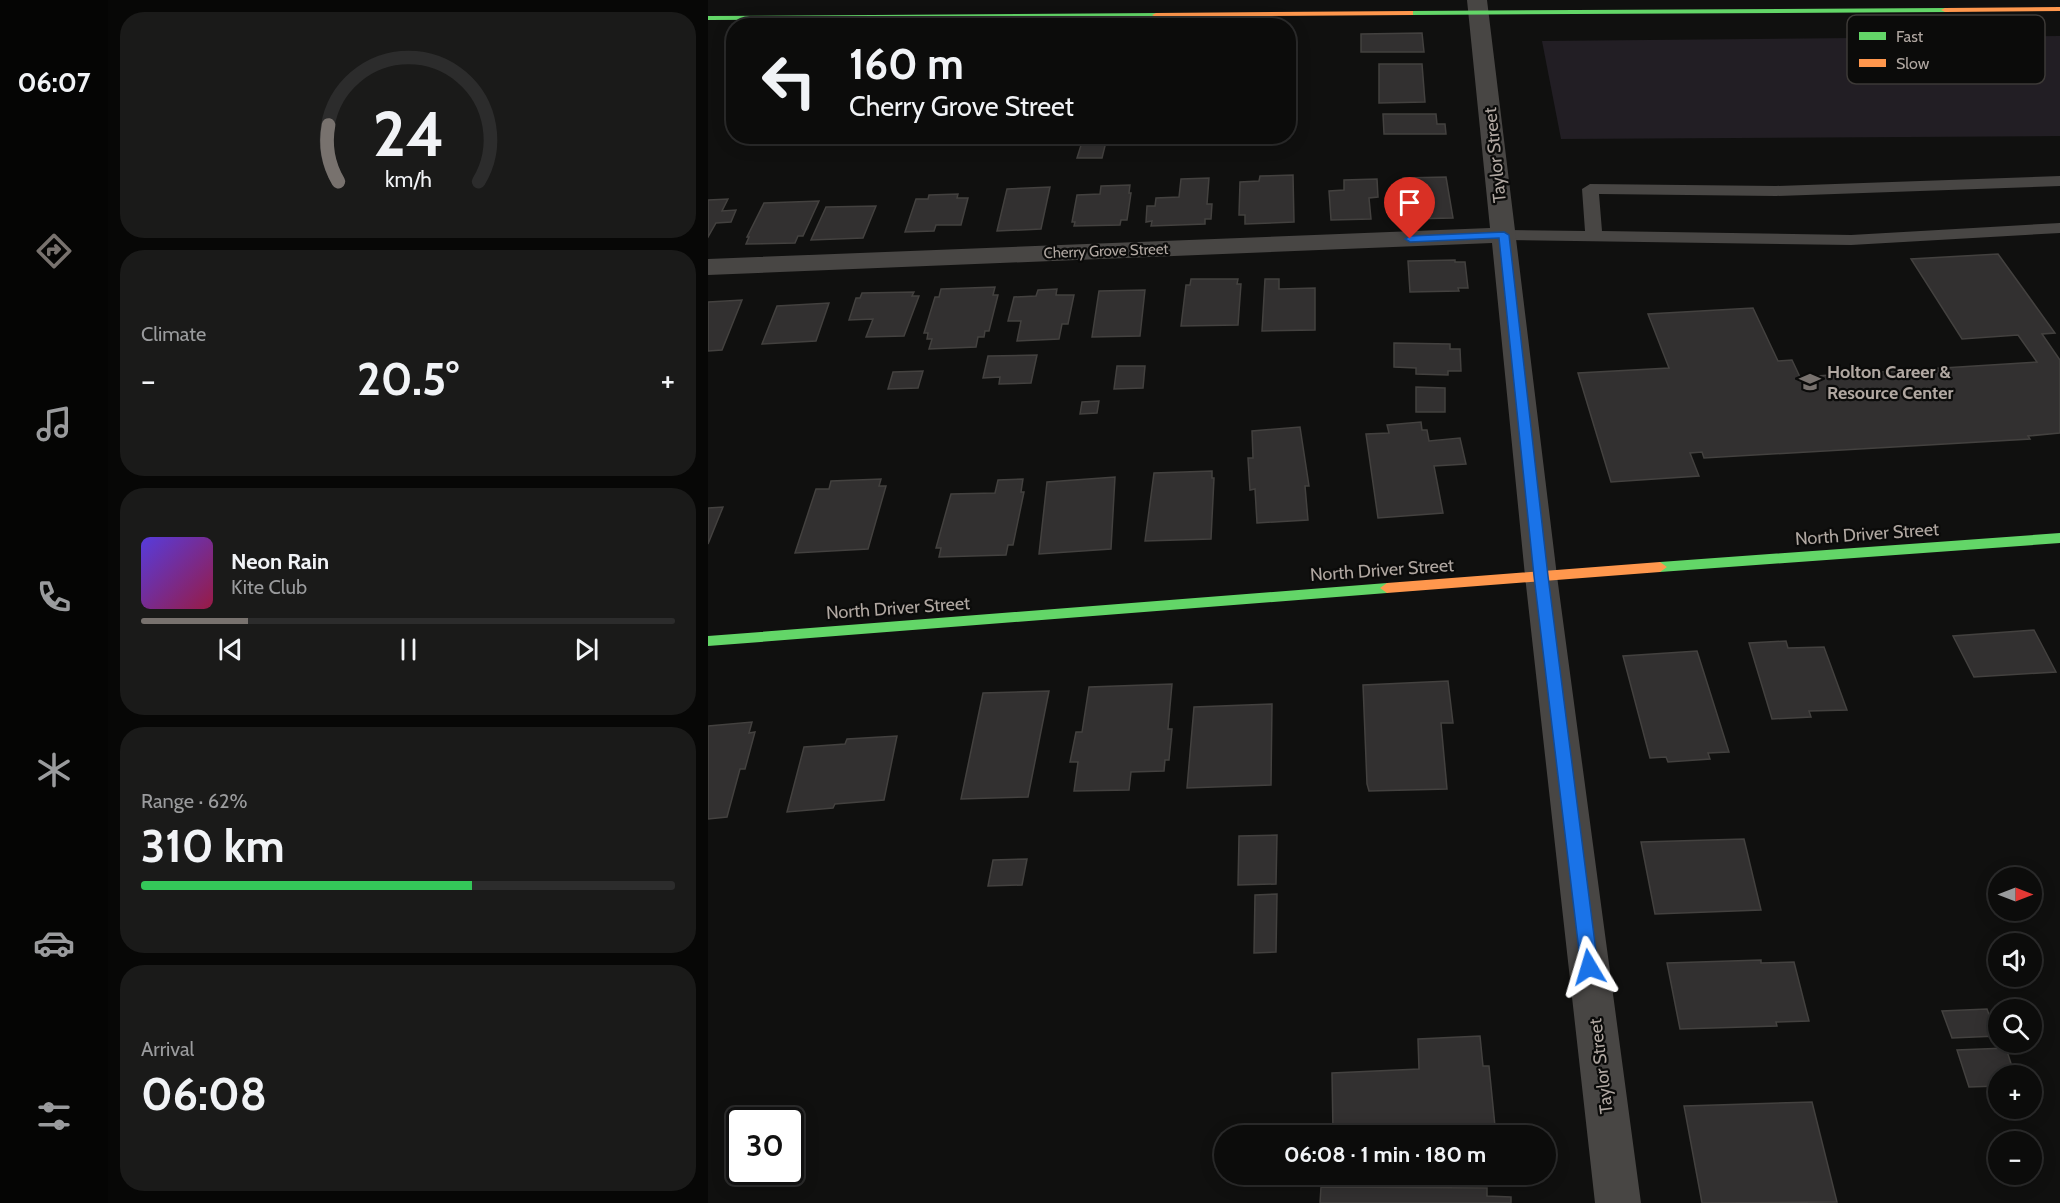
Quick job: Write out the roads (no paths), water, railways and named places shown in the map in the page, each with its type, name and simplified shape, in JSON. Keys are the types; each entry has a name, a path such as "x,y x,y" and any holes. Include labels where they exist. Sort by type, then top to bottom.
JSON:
{"street":[{"path":"708,18 1478,7 2060,9"},
{"name":"Taylor Street","path":"1478,7 1541,576 1618,1203"},
{"name":"Cherry Grove Street","path":"708,267 1504,235"},
{"name":"North Driver Street","path":"708,641 2060,538"}],"lane":[{"path":"1594,236 1590,189 1776,191 2060,181"},
{"path":"1504,235 1851,240 2060,228"}],"place":[{"name":"Holton Career & Resource Center","path":"1810,382"}]}
